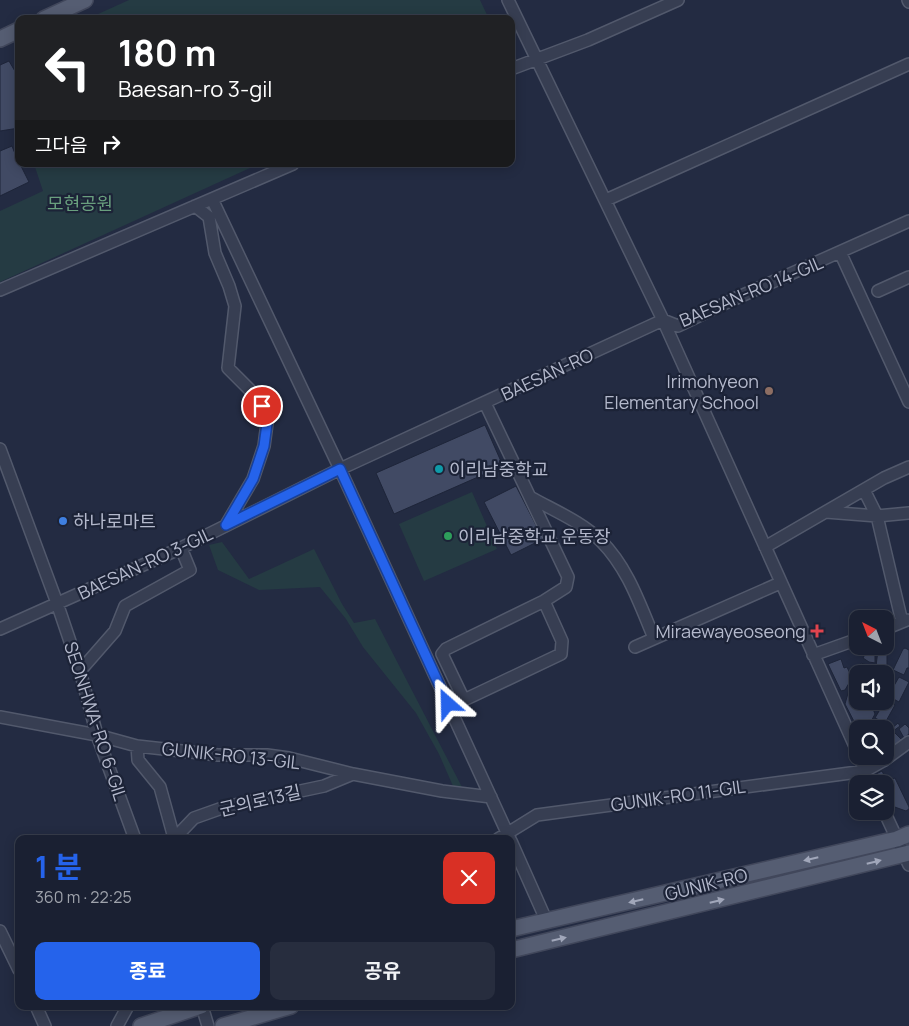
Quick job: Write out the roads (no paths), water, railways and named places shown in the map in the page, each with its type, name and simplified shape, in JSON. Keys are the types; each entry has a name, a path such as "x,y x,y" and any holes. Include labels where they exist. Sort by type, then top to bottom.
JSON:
{"main road":[{"path":"52,15 83,0"},
{"path":"0,39 15,32"},
{"name":"GUNIK-RO","path":"515,928 903,837"},
{"name":"GUNIK-RO","path":"515,949 907,858"},
{"path":"141,1026 189,1010"},
{"path":"223,1026 277,1010"}],"street":[{"path":"508,0 664,320 849,735"},
{"path":"515,67 588,40 678,0"},
{"path":"606,200 909,64"},
{"path":"0,290 286,167"},
{"path":"212,199 340,469 491,796 506,835"},
{"path":"195,206 210,217 215,253 235,306 228,368 256,396 268,416 264,446 253,479 226,525"},
{"name":"BAESAN-RO 14-GIL","path":"664,320 678,326 909,222"},
{"name":"BAESAN-RO 14-GIL","path":"840,252 909,402"},
{"path":"878,291 909,277"},
{"name":"BAESAN-RO","path":"530,497 486,403 664,320"},
{"name":"BAESAN-RO 3-GIL","path":"57,604 181,548 340,469 486,403"},
{"name":"SEONHWA-RO 6-GIL","path":"0,449 57,604 80,671 96,735 134,835"},
{"path":"765,547 884,478 909,468"},
{"path":"864,490 877,516 905,615 894,623"},
{"path":"464,700 442,654 446,648 544,601 566,587 568,577 530,497"},
{"path":"530,497 583,527 600,540 611,552 625,572 654,638"},
{"path":"826,512 877,516 909,513"},
{"path":"80,671 115,631 125,606 190,570 181,548"},
{"path":"635,647 780,583"},
{"path":"448,704 464,700 561,654 562,641 544,601"},
{"path":"0,628 57,604"},
{"path":"813,655 849,642"},
{"name":"GUNIK-RO 13-GIL","path":"0,717 96,735 137,746 218,755 267,755 290,758 353,774 442,791 491,796"},
{"path":"865,771 883,761 909,742"},
{"path":"137,746 138,760 160,786 173,835"},
{"path":"862,765 867,775"},
{"name":"GUNIK-RO 11-GIL","path":"511,835 537,815 865,771"},
{"name":"군의로13길","path":"177,835 194,818 225,807 324,786 353,774"},
{"path":"891,820 903,837 907,858"},
{"path":"515,855 547,922"},
{"path":"0,931 15,962"},
{"path":"38,1010 45,1026"},
{"path":"117,1026 126,1010"},
{"path":"202,1010 208,1026"}],"place":[{"name":"Irimohyeon Elementary School","path":"769,391"},
{"name":"이리남중학교","path":"439,469"},
{"name":"하나로마트","path":"63,521"},
{"name":"이리남중학교 운동장","path":"448,536"},
{"name":"Miraewayeoseong","path":"817,631"}],"park label":[{"name":"모현공원","path":"80,203"}]}
